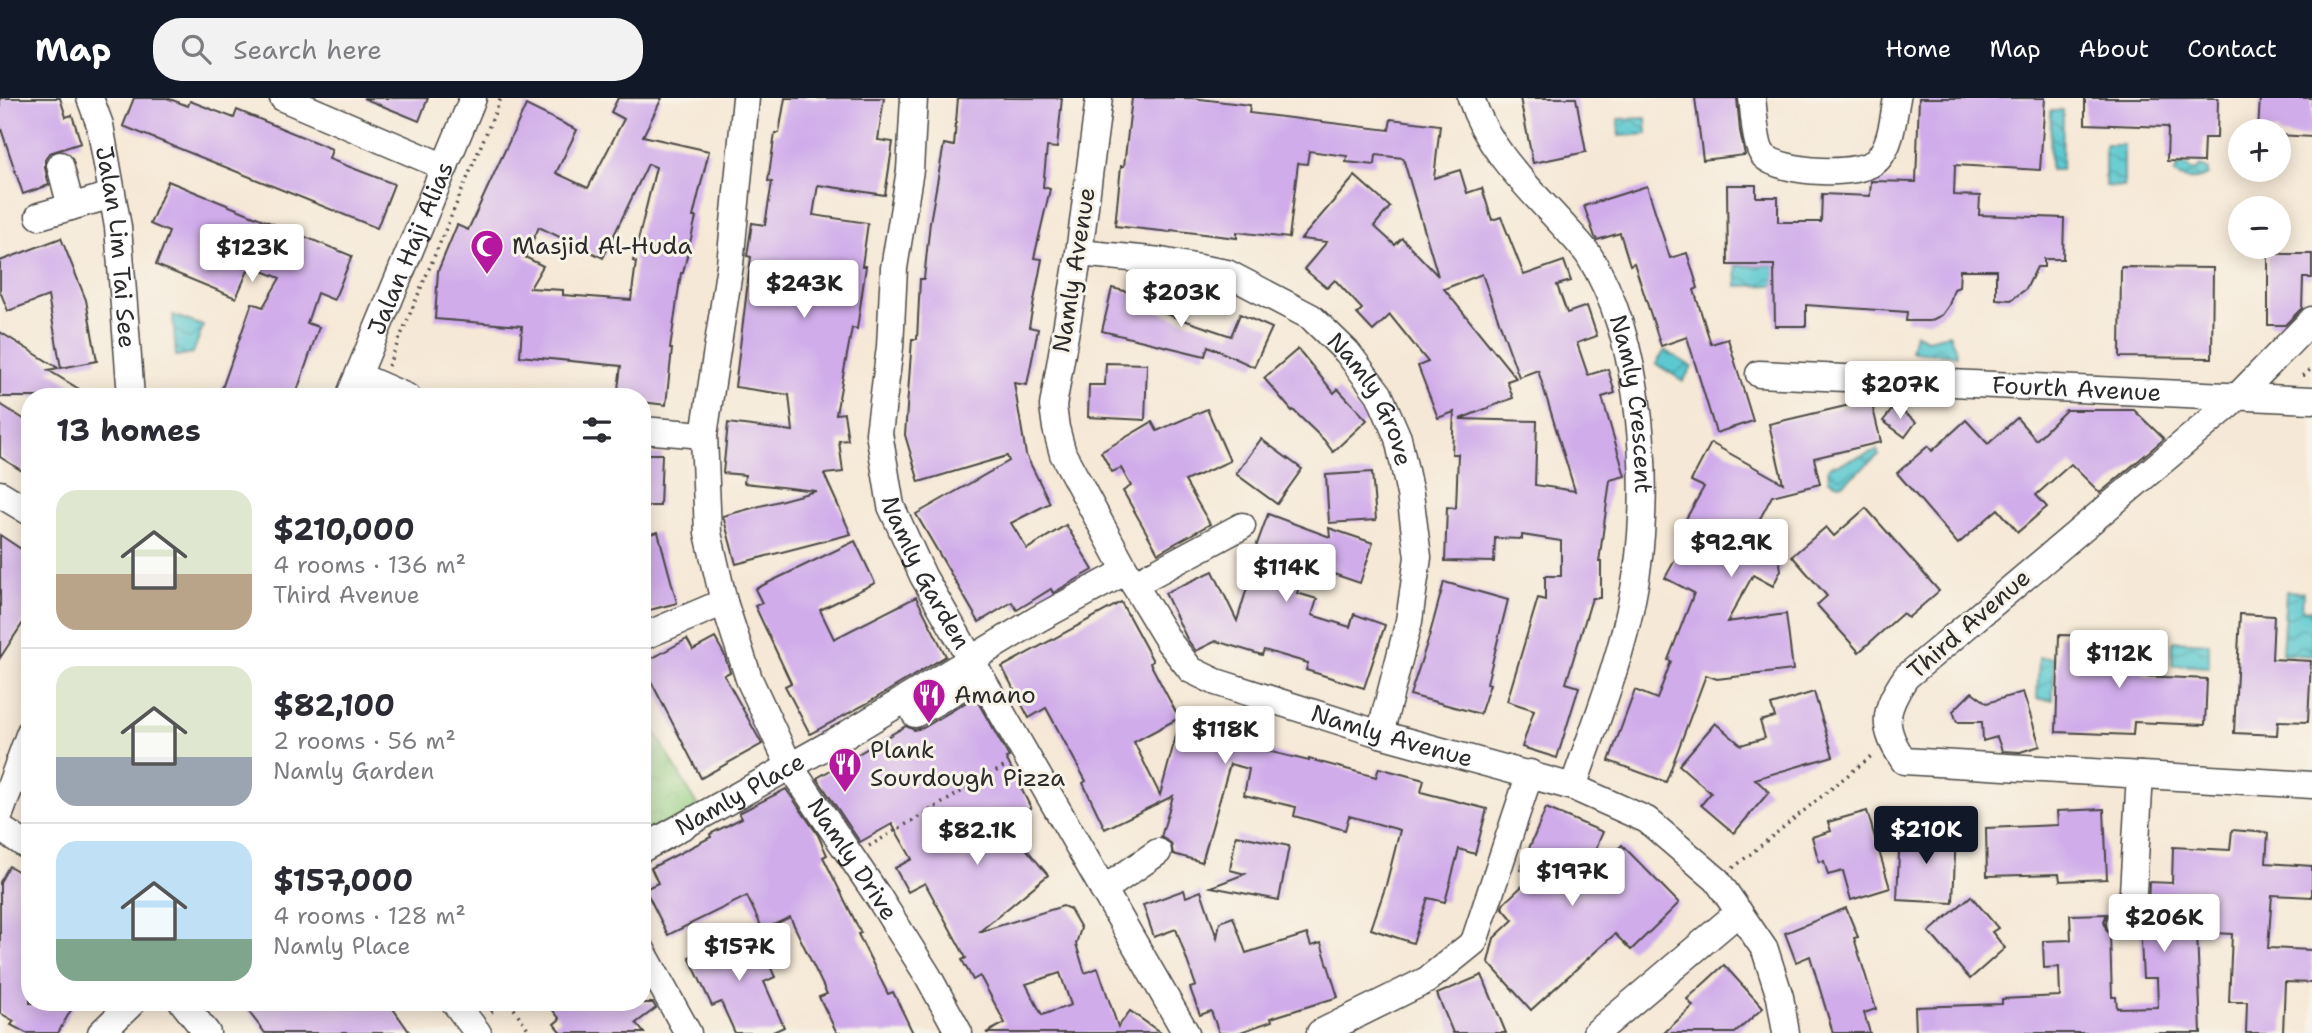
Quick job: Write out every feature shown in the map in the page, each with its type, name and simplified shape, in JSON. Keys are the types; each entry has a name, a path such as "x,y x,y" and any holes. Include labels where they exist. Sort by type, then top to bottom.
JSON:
{"street":[{"name":"Jalan Lim Tai See","path":"90,98 100,125 117,227 130,388"},
{"path":"283,98 445,167"},
{"name":"Jalan Haji Alias","path":"363,386 473,98"},
{"name":"Namly Drive","path":"746,98 731,251 704,435 708,533 724,602 749,679 794,773 921,965 959,1033"},
{"name":"Namly Garden","path":"914,98 910,170 894,268 890,347 879,433 891,506 923,576 1024,756 1186,1033"},
{"name":"Namly Avenue","path":"1099,98 1079,253 1054,406 1056,428 1063,454 1130,578 1169,642 1191,670 1237,689 1380,734 1573,787 1647,820 1717,880 1765,950 1780,997 1786,1033"},
{"path":"1752,98 1759,146 1764,156 1785,166 1807,170 1860,169 1876,162 1885,150 1897,98"},
{"name":"Namly Crescent","path":"1465,99 1488,138 1587,253 1611,300 1629,354 1641,448 1641,528 1633,594 1611,676 1573,787"},
{"path":"60,165 71,207"},
{"path":"39,216 112,195"},
{"name":"Namly Grove","path":"1079,253 1161,261 1227,273 1311,317 1347,352 1379,394 1398,438 1410,494 1418,557 1409,621 1380,734"},
{"name":"Third Avenue","path":"1890,741 1887,718 1892,696 1906,677 2238,397 2312,320"},
{"name":"Fourth Avenue","path":"1759,374 2312,400"},
{"path":"651,431 704,435"},
{"path":"0,494 21,507"},
{"name":"Namly Place","path":"651,844 794,773 846,735 975,668 1130,578 1242,526"},
{"path":"651,633 724,602"},
{"path":"1890,741 1903,761 2312,785"},
{"path":"0,814 21,757"},
{"path":"1320,1033 1427,980 1474,942 1530,774"},
{"path":"2120,923 2132,908 2140,775"},
{"path":"0,828 21,842"},
{"path":"1103,890 1158,852"},
{"path":"1596,1033 1739,912"},
{"path":"651,966 688,1033"},
{"path":"101,1033 124,1011"},
{"path":"189,1011 207,1033"},
{"path":"461,1011 478,1033"}],"path":[{"path":"363,386 501,98"},
{"path":"1717,880 1890,741"},
{"path":"851,856 1024,756"},
{"path":"516,1011 531,1033"}],"green space":[{"path":"653,728 702,814 651,844"}],"water":[{"path":"2051,110 2063,110 2062,170 2050,170"},
{"path":"1646,118 1647,134 1619,136 1618,119"},
{"path":"2105,145 2124,145 2124,187 2105,186"},
{"path":"2179,165 2186,165 2191,170 2197,170 2200,166 2208,169 2208,175 2195,179 2182,178 2174,174"},
{"path":"1774,265 1775,285 1737,286 1736,266"},
{"path":"173,315 203,326 193,353 176,356"},
{"path":"1915,333 1927,339 1949,334 1956,356 1911,351"},
{"path":"1665,350 1692,367 1683,381 1656,364"},
{"path":"1877,450 1879,455 1844,483 1838,484 1829,480 1828,468 1832,465"},
{"path":"2286,591 2303,592 2302,609 2312,610 2312,656 2282,654"},
{"path":"2173,641 2209,643 2209,667 2172,665"},
{"path":"2039,657 2054,658 2053,700 2037,699"}],"building":[{"path":"0,98 60,98 66,117 72,115 81,143 49,153 45,168 49,185 23,194 0,126"},
{"path":"134,98 167,98 188,106 190,101 234,118 237,110 332,149 329,159 394,184 377,228 123,126"},
{"path":"363,98 428,98 419,121"},
{"path":"618,98 662,98 643,136 709,151 681,273 670,349 666,405 651,403 651,388 618,388 621,366 520,356 522,326 435,319 438,271 457,225 468,230 526,105 577,130 556,173 588,188 624,119 611,112","holes":["648,164 656,167 633,261 636,262 631,300 563,295 563,290 530,288 543,266 525,257 539,227 603,258"]},
{"path":"785,98 884,98 878,140 893,142 885,195 818,185 813,215 868,223 862,266 866,266 857,329 852,328 836,414 844,413 848,440 839,441 843,472 824,474 851,534 736,564 723,516 816,491 744,483 745,475 723,473 728,423 793,431 789,395 735,387 751,257 747,256 752,223 765,225 772,182 768,181 775,133 779,133"},
{"path":"958,98 1062,98 1057,148 1047,147 1043,187 1050,189 1034,258 1042,259 1029,327 1038,329 1027,385 1014,383 1026,455 1050,503 1011,523 1027,549 1066,525 1093,570 1053,593 1051,589 1017,610 1012,602 979,622 916,514 1009,461 1007,456 919,482 905,435 912,339 917,339 920,279 924,279 930,222 944,144 954,146"},
{"path":"1132,98 1192,98 1250,105 1249,113 1389,130 1391,119 1440,125 1434,178 1460,170 1467,193 1482,188 1492,220 1501,217 1524,275 1564,261 1571,281 1557,285 1567,313 1587,306 1597,336 1577,343 1588,375 1608,369 1615,393 1602,397 1625,476 1610,480 1599,562 1601,598 1592,598 1566,683 1579,687 1557,758 1522,747 1534,710 1507,701 1538,598 1545,600 1545,576 1561,576 1561,541 1522,535 1522,539 1495,538 1494,562 1445,561 1447,507 1456,508 1458,454 1452,454 1454,412 1438,418 1418,366 1428,362 1390,315 1373,331 1357,314 1362,309 1335,280 1327,288 1304,269 1327,242 1301,239 1355,176 1390,207 1374,226 1395,245 1402,238 1438,276 1403,158 1376,155 1375,165 1346,162 1347,156 1309,151 1307,164 1298,163 1289,238 1237,232 1237,238 1115,226 1121,166 1124,166","holes":["1482,274 1519,377 1538,370 1575,491 1535,485 1537,421 1460,419 1513,398 1507,381 1516,378 1444,289"]},
{"path":"1520,98 1576,98 1586,152 1533,163"},
{"path":"1695,98 1737,98 1745,155 1703,160"},
{"path":"1919,98 2045,98 2040,170 1955,165 1954,195 1980,196 1979,215 2064,218 2063,259 2044,259 2044,267 2037,267 2026,289 2011,300 1996,299 1996,270 1960,270 1959,287 1954,289 1949,305 1942,315 1930,321 1906,321 1907,312 1806,305 1806,326 1775,326 1774,265 1728,265 1727,185 1756,185 1756,197 1778,197 1778,222 1821,222 1822,194 1870,196 1871,181 1916,182"},
{"path":"2085,98 2218,98 2217,138 2204,138 2203,162 2167,161 2168,127 2085,124"},
{"path":"2260,98 2312,98 2312,137 2291,136 2291,119 2259,119"},
{"path":"168,181 352,256 334,300 317,293 307,323 319,327 298,388 222,388 252,303 263,307 280,278 250,266 236,298 156,265 169,232 150,224"},
{"path":"1647,186 1670,258 1687,253 1698,288 1694,290 1711,344 1728,339 1753,421 1716,433 1687,337 1661,346 1634,263 1630,265 1620,233 1597,240 1595,237 1584,206"},
{"path":"61,238 86,300 97,361 61,368 48,296 8,311 0,291 0,261"},
{"path":"2291,254 2312,254 2312,278 2303,278 2302,308 2285,325 2268,325 2268,259 2291,259"},
{"path":"2121,267 2213,268 2212,358 2120,357"},
{"path":"1112,288 1157,299 1154,310 1231,336 1240,314 1272,328 1254,367 1208,346 1205,356 1102,331"},
{"path":"0,332 58,368 48,370 77,388 21,388 21,397 0,397"},
{"path":"1298,349 1334,393 1338,389 1367,420 1333,452 1264,378"},
{"path":"1106,363 1147,364 1145,420 1088,417 1089,385 1105,385"},
{"path":"1871,400 1881,442 1814,458 1820,484 1772,496 1754,530 1777,543 1781,570 1773,586 1753,575 1727,622 1786,614 1793,670 1717,679 1706,675 1666,782 1609,761 1635,690 1657,699 1671,661 1668,660 1694,593 1665,578 1687,538 1678,533 1704,487 1691,481 1711,443 1783,483 1769,424"},
{"path":"0,404 21,417 21,470 0,457"},
{"path":"1895,406 1916,422 1905,437 1883,421"},
{"path":"1207,409 1230,461 1185,481 1210,524 1158,553 1123,491 1131,486 1121,468 1112,472 1101,452 1152,422 1157,431"},
{"path":"2066,410 2134,410 2164,439 2100,493 2071,464 2036,495 2047,507 2018,532 1998,509 1958,544 1897,473 1928,446 1932,451 1966,420 1988,444 2017,418 2036,440"},
{"path":"1261,439 1302,469 1277,504 1236,474"},
{"path":"651,454 662,454 660,506 651,506"},
{"path":"1372,472 1376,520 1329,523 1326,475"},
{"path":"1866,508 1939,591 1908,618 1903,613 1859,652 1817,605 1827,596 1792,556 1826,527 1834,536"},
{"path":"1268,514 1330,537 1329,528 1373,543 1360,583 1307,565 1297,593 1317,599 1312,615 1350,627 1354,614 1385,625 1364,688 1306,670 1308,663 1264,650 1262,655 1216,641 1196,651 1187,639 1165,593 1213,571 1237,621 1253,568 1249,566"},
{"path":"658,532 677,603 651,610 651,534"},
{"path":"0,535 21,549 21,626 0,658"},
{"path":"855,541 875,583 820,610 834,639 916,597 946,656 810,734 785,686 791,683 755,606 762,603 755,589"},
{"path":"1444,582 1508,600 1487,683 1490,684 1480,714 1410,695"},
{"path":"1121,602 1153,661 1150,663 1179,718 1134,742 1160,795 1181,717 1233,731 1230,742 1376,777 1379,768 1424,780 1421,792 1487,809 1475,854 1459,849 1445,902 1428,898 1413,943 1371,929 1400,830 1349,816 1345,830 1294,816 1296,807 1244,795 1249,769 1230,764 1202,862 1173,854 1171,843 1161,837 1173,796 1105,829 1083,783 1086,781 1046,708 1029,718 1002,667"},
{"path":"2240,614 2274,616 2272,659 2311,661 2308,722 2278,721 2277,735 2234,733"},
{"path":"2059,635 2097,636 2097,642 2146,647 2143,676 2207,679 2205,725 2134,722 2133,735 2056,732"},
{"path":"715,638 730,672 724,675 762,744 701,778 651,681 651,659 687,639 693,650"},
{"path":"1814,692 1833,756 1755,779 1769,792 1734,833 1701,805 1711,793 1679,765 1715,723 1741,745 1765,738 1760,721 1775,717 1771,705"},
{"path":"1972,692 1987,703 2023,692 2040,746 2020,752 2002,751 1997,737 1983,741 1982,722 1957,722 1953,711"},
{"path":"975,697 1009,757 1006,758 1031,808 1017,815 1024,829 1014,834 1048,875 979,932 1063,906 1070,909 1081,928 1076,944 1085,973 1098,968 1118,1027 1130,1011 1161,1033 986,1033 1005,1023 980,976 973,980 962,960 966,958 925,883 908,892 895,868 912,859 892,824 860,842 817,778 906,726 914,730 923,728","holes":["1060,973 1071,1005 1042,1015 1026,984"]},
{"path":"786,789 818,835 827,855 823,857 861,933 858,934 888,994 893,992 913,1033 837,1033 819,997 827,994 790,917 763,930 747,896 668,935 651,901 651,886 658,883 651,868 742,818 739,813"},
{"path":"1546,808 1603,832 1579,887 1622,845 1679,903 1631,950 1615,934 1531,1010 1488,962 1494,938 1513,920 1502,907 1504,903 1534,875 1520,870"},
{"path":"2104,809 2107,879 2060,881 2059,874 1987,876 1986,828 2058,825 2057,811"},
{"path":"1867,811 1890,888 1851,900 1843,871 1828,875 1824,861 1819,862 1812,837 1831,831 1828,822"},
{"path":"1900,829 1956,832 1953,903 1897,900"},
{"path":"2232,830 2268,833 2266,863 2312,866 2312,897 2272,895 2268,948 2312,950 2312,983 2285,982 2283,1033 2246,1033 2247,1002 2229,1002 2232,934 2197,932 2201,1033 1916,1033 1915,1007 2002,1004 2002,999 2060,996 2059,967 2044,968 2043,941 2071,940 2070,915 2107,914 2104,921 2110,935 2112,997 2116,997 2117,1008 2158,1007 2157,978 2143,978 2140,923 2148,909 2149,882 2172,883 2173,847 2230,850"},
{"path":"1236,835 1289,846 1279,900 1211,887 1245,874 1230,870"},
{"path":"9,866 21,873 21,1011 70,1011 58,1033 26,1033 11,1025 14,1021 0,1013 0,882"},
{"path":"1184,890 1186,897 1201,891 1217,938 1220,922 1233,917 1246,953 1307,934 1311,946 1321,943 1338,997 1271,1018 1272,1021 1238,1033 1219,1033 1211,1011 1200,1015 1190,988 1196,986 1176,929 1154,937 1143,905"},
{"path":"1971,896 1998,928 1992,932 2005,948 1970,979 1929,932"},
{"path":"1846,908 1858,937 1854,938 1876,1009 1864,1013 1870,1033 1833,1033 1810,956 1796,962 1785,933"},
{"path":"752,927 775,977 764,982 784,1027 771,1033 735,1033 721,1002 712,1006 689,957"},
{"path":"1724,965 1763,1008 1735,1033 1664,1033 1693,1006 1687,999"},
{"path":"1482,975 1506,1033 1453,1033 1437,994"},
{"path":"651,1003 656,1008 636,1023 644,1033 561,1033 554,1024 560,1019 554,1011 651,1011"},
{"path":"248,1011 395,1011 410,1033 265,1033"}],"place":[{"name":"Masjid Al-Huda","path":"487,276"},
{"name":"Amano","path":"929,725"},
{"name":"Plank Sourdough Pizza","path":"845,794"}]}
